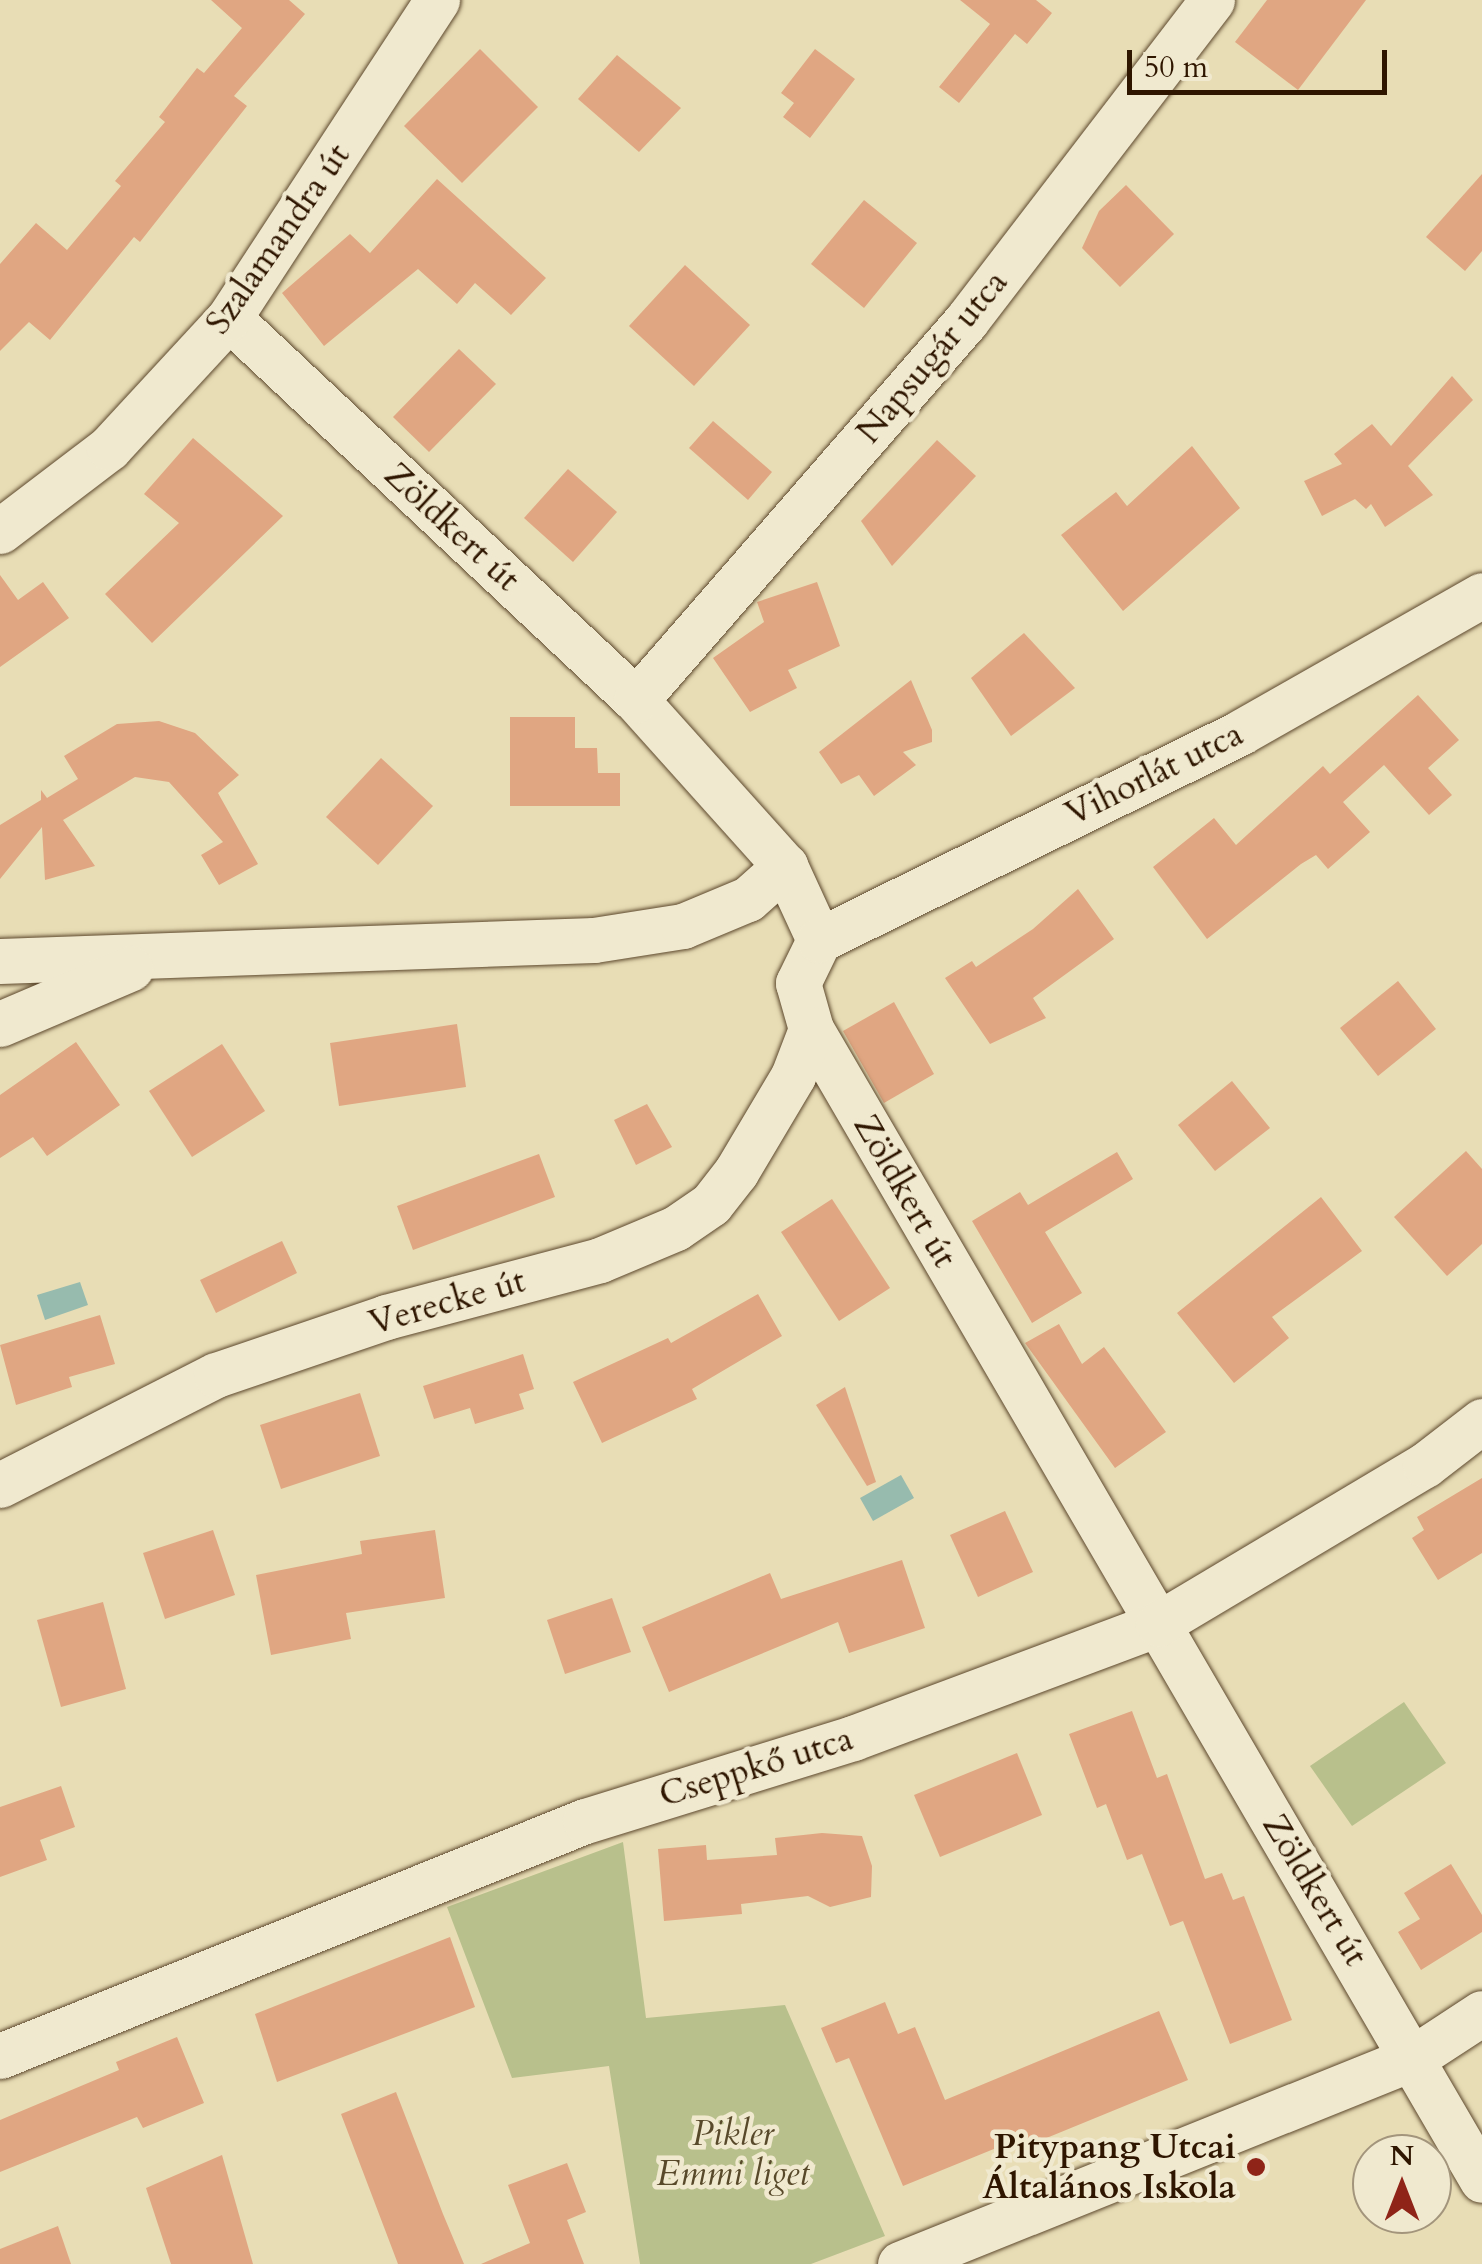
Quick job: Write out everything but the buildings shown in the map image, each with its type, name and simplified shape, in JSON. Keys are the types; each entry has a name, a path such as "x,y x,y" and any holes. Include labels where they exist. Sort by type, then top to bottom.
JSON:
{"street":[{"name":"Szalamandra út","path":"0,532 109,448 230,318 437,0"},
{"name":"Napsugár utca","path":"636,700 966,321 1212,0"},
{"name":"Zöldkert út","path":"230,318 636,700 785,866 818,940 798,982 811,1030 1482,2180"},
{"name":"Vihorlát utca","path":"818,940 1241,732 1482,595"},
{"path":"0,961 594,940 683,926 748,899 785,866"},
{"path":"0,1024 154,958"},
{"name":"Verecke út","path":"0,1485 216,1375 386,1317 600,1260 676,1228 711,1204 736,1172 793,1076 811,1030"},
{"name":"Cseppkő utca","path":"0,2056 585,1820 852,1738 1158,1624 1425,1465 1482,1421"},
{"path":"900,2264 1414,2058 1482,2012"}],"green space":[{"path":"1404,1702 1446,1763 1352,1826 1310,1766"},
{"name":"Pikler Emmi liget","path":"623,1842 646,2018 785,2005 885,2236 811,2264 640,2264 609,2066 512,2078 447,1907"}],"water":[{"path":"80,1282 88,1305 45,1320 37,1295"},
{"path":"901,1475 914,1498 873,1521 860,1498"}],"place":[{"name":"Pitypang Utcai Általános Iskola","path":"1256,2167"}]}
